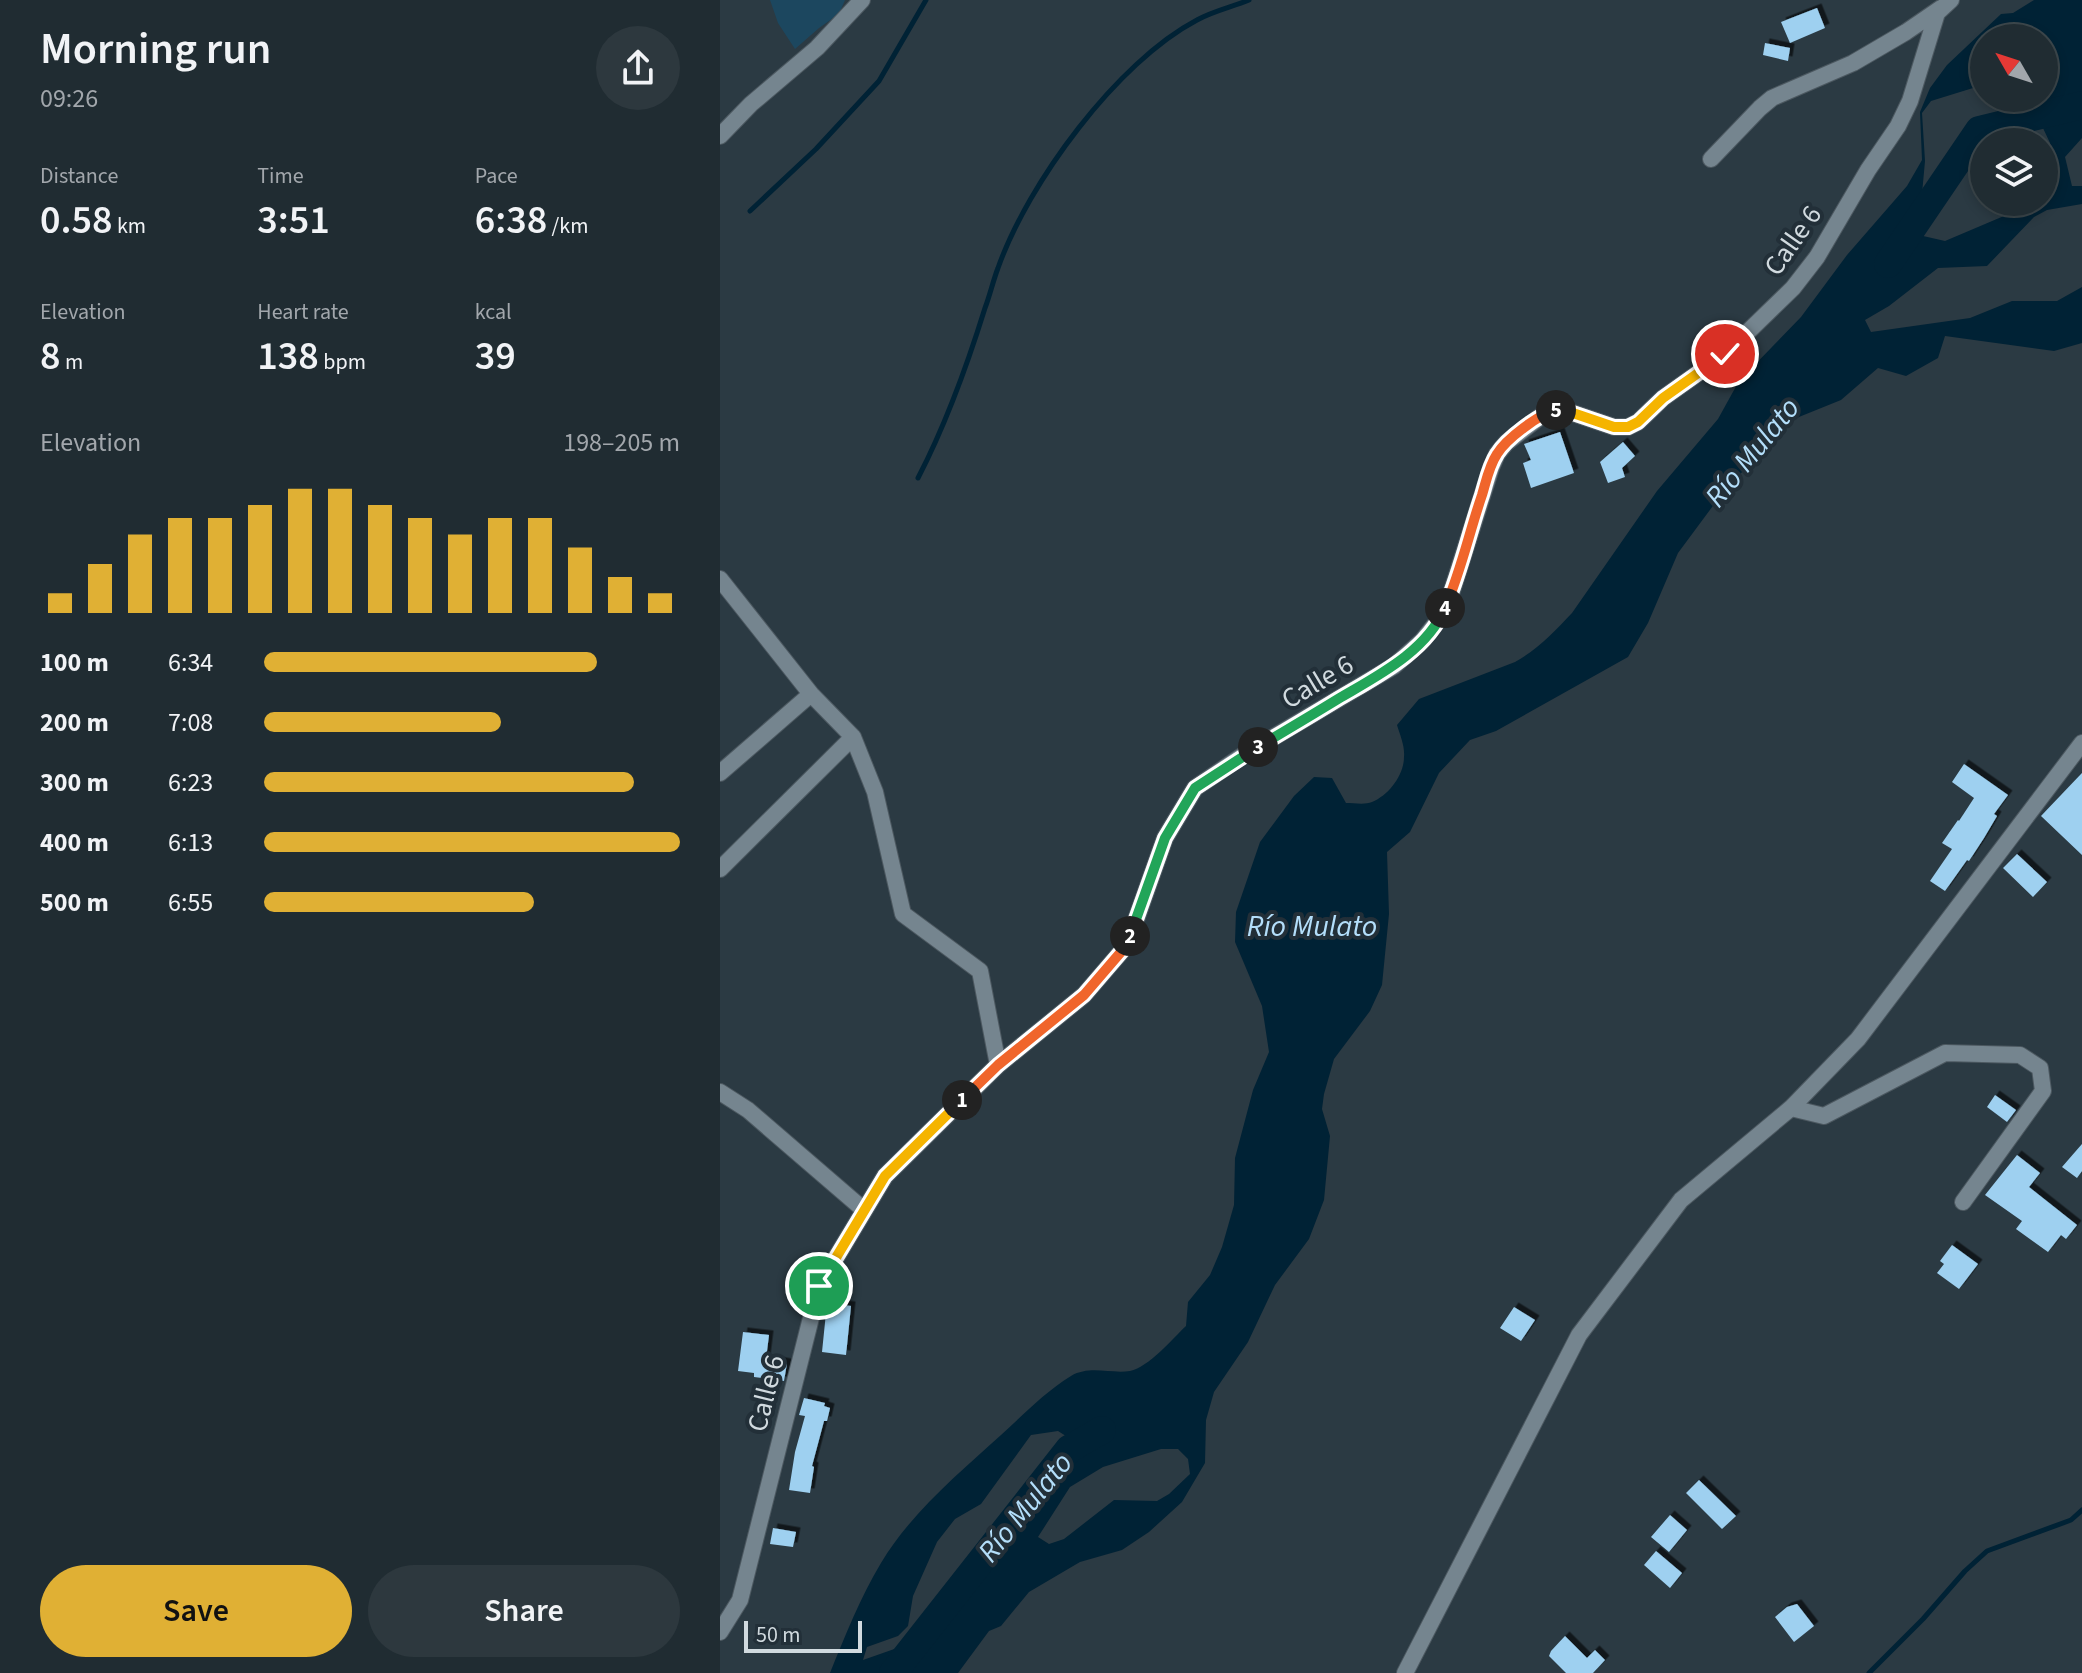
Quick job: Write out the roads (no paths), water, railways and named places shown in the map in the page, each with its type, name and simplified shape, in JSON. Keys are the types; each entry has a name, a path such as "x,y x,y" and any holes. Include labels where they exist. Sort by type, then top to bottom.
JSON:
{"street":[{"path":"720,136 751,104 817,48 862,0"},
{"path":"1711,159 1772,98 1853,63 1906,32 1950,1"},
{"name":"Calle 6","path":"720,1632 740,1600 819,1286 885,1176 998,1065 1084,995 1127,945 1165,838 1195,788 1245,754 1394,666 1422,641 1441,617 1450,597 1491,468 1506,443 1545,413 1555,410 1614,427 1628,427 1638,422 1663,398 1725,354 1793,288 1817,257 1898,126 1910,101 1937,13 1950,1"},
{"path":"720,579 811,694 853,737 875,792 903,914 980,971 998,1065"},
{"path":"720,773 811,694"},
{"path":"720,869 853,737"},
{"path":"1405,1673 1579,1335 1681,1200 1791,1108 1858,1039 2082,743"},
{"path":"1791,1108 1824,1116 1945,1053 2020,1055 2040,1068 2043,1091 1963,1202"},
{"path":"720,1092 748,1110 864,1210"}],"water":[{"name":"Río Mulato","path":"2034,0 2082,0 2082,138 2065,157 2072,186 2082,186 2082,204 2058,208 2058,128 2043,128 2036,112 2058,112 2058,24 1990,24 2001,14 2013,13"},
{"name":"Río Mulato","path":"1970,43 1970,89 1931,101 1922,113 1925,161 1921,205 1910,233 1945,241 2004,216 2036,216 1987,266 1938,268 1889,306 1865,320 1871,332 1970,318 2012,301 2057,301 2082,287 2082,343 2054,351 1945,336 1938,358 1906,376 1878,368 1841,400 1789,421 1721,495 1678,553 1648,623 1628,657 1496,731 1470,740 1439,773 1410,832 1387,852 1389,914 1382,985 1370,1011 1334,1059 1324,1094 1322,1109 1330,1136 1324,1200 1309,1239 1275,1285 1248,1342 1214,1392 1206,1420 1205,1463 1182,1502 1149,1532 1122,1550 1080,1562 1029,1592 1001,1626 989,1631 958,1673 830,1673 881,1563 906,1527 936,1495 1061,1382 1085,1371 1123,1372 1137,1368 1186,1326 1188,1302 1210,1275 1222,1247 1234,1205 1235,1158 1253,1090 1269,1052 1262,1006 1235,942 1236,912 1260,842 1294,796 1314,777 1332,778 1346,803 1369,803 1384,795 1394,784 1403,764 1404,749 1397,725 1419,699 1515,662 1538,646 1572,613 1657,491 1718,419 1739,381 1801,317 1847,255 1907,186 1922,160 1920,112 1930,88 1947,65","holes":["1058,1431 1069,1438 1072,1453 1021,1519 1000,1557 952,1614 917,1641 863,1660 867,1647 898,1636 908,1626 913,1596 937,1542 955,1519 981,1504 1031,1435","1161,1449 1178,1449 1188,1459 1190,1474 1169,1494 1157,1501 1114,1500 1064,1539 1049,1544 1038,1537 1070,1487 1103,1467"]}],"waterway":[{"path":"750,211 816,149 879,81 926,0"},
{"path":"918,478 955,394 1012,235 1053,163 1107,95 1167,39 1203,17 1249,0"},
{"name":"Río Mulato","path":"1888,264 1979,130 2082,105"},
{"name":"Río Mulato","path":"893,1673 1069,1449 1102,1430"},
{"path":"1869,1673 1987,1551 2071,1520 2082,1510"}]}
